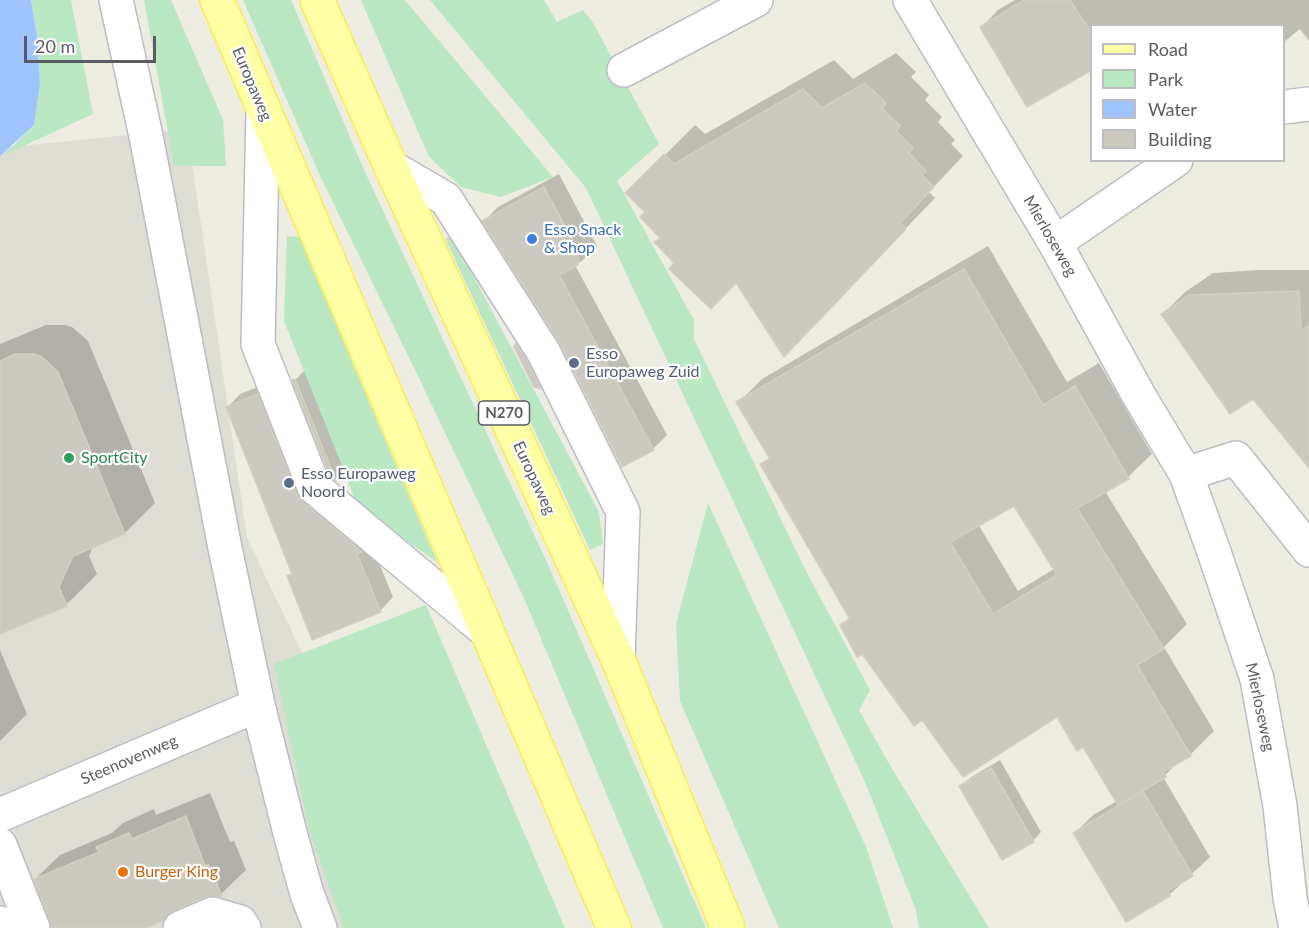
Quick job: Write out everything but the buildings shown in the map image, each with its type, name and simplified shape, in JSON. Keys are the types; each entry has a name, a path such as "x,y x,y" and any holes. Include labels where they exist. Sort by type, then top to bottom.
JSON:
{"main road":[{"name":"Europaweg","path":"217,0 614,928"},
{"name":"Europaweg","path":"317,0 391,167 618,659 728,928"}],"street":[{"path":"116,0 146,136 225,548 258,705 290,833 307,894 320,928"},
{"path":"624,70 756,0"},
{"name":"Mierloseweg","path":"910,0 1055,243 1138,394 1186,474 1257,679 1280,807 1290,898 1296,928"},
{"path":"1285,107 1309,104"},
{"path":"263,111 258,344 314,487 485,630"},
{"path":"1055,243 1173,162"},
{"path":"391,167 446,199 544,353 623,512 618,659"},
{"path":"1186,474 1236,458 1309,550"},
{"name":"Steenovenweg","path":"0,815 258,705"},
{"name":"Mierloseweg","path":"1280,807 1309,858"},
{"path":"0,845 33,928"},
{"path":"180,928 213,914 240,922 244,928"},
{"path":"0,923 2,928"}],"shaded area":[{"path":"187,129 247,538 434,928 0,928 0,148"}],"green space":[{"path":"31,0 71,0 93,114 4,155 34,125 40,84 37,36"},
{"path":"144,0 171,0 223,120 226,166 174,166"},
{"path":"243,0 291,0 365,172 550,569 706,928 663,928 523,596 321,178"},
{"path":"361,0 405,0 553,177 501,197 461,187 429,157"},
{"path":"430,0 544,0 557,22 583,10 592,21 659,144 617,181 694,320 694,339 806,571 870,690 859,710 989,928 919,928 916,910 865,782 586,188"},
{"path":"287,236 299,237 437,562 358,507 284,321"},
{"path":"452,236 599,512 603,544 590,550 445,238"},
{"path":"708,503 866,847 893,928 779,928 680,701 676,624"},
{"path":"426,605 565,928 344,928 309,830 274,664"}],"water":[{"path":"0,0 31,0 37,36 40,84 34,125 0,156"}],"place":[{"name":"Esso Snack & Shop","path":"532,239"},
{"name":"Esso Europaweg Zuid","path":"574,363"},
{"name":"SportCity","path":"69,458"},
{"name":"Esso Europaweg Noord","path":"289,483"},
{"name":"Burger King","path":"123,872"}]}
